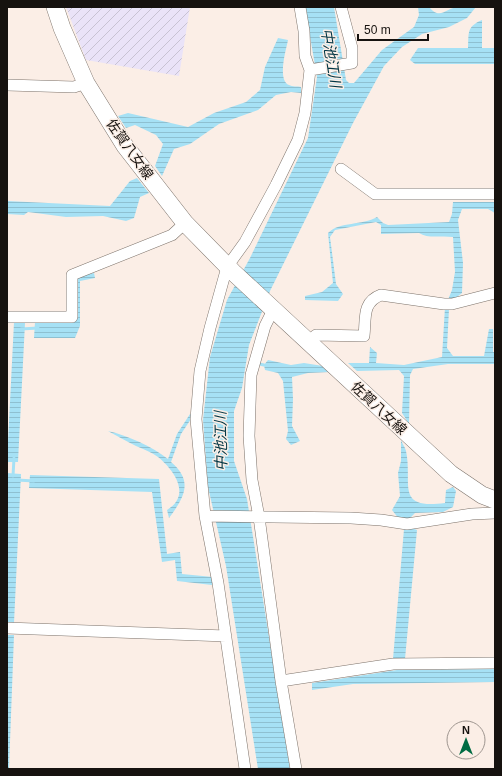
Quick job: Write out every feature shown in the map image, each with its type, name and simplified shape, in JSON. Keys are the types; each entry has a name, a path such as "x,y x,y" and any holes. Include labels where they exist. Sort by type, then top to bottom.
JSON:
{"main road":[{"name":"佐賀八女線","path":"55,7 62,28 86,83 125,146 185,223 230,270 451,474 482,495 495,500"}],"street":[{"path":"245,769 218,583 206,516 196,419 200,371 210,328 230,270 276,185 298,140 305,113 310,70 305,56 304,31 300,7"},
{"path":"310,70 352,63 352,48 342,7"},
{"path":"7,85 74,87 86,83"},
{"path":"341,169 375,194 495,194"},
{"path":"7,316 72,317 72,275 172,235 185,223"},
{"path":"308,343 316,335 364,336 367,307 373,298 381,295 448,304 495,293"},
{"path":"271,308 251,375 249,436 252,480 259,518 281,681 296,769"},
{"path":"206,516 259,518 351,518 381,520 405,524 495,512"},
{"path":"7,628 226,636"},
{"path":"281,681 393,664 495,663"}],"shaded area":[{"path":"66,7 190,7 179,76 86,60"}],"water":[{"name":"中池江川","path":"305,7 334,7 346,80 349,83 354,83 382,50 414,27 419,15 418,7 429,7 436,13 443,13 457,7 476,7 467,18 449,27 422,34 402,47 384,66 353,123 270,291 249,345 242,388 234,411 234,461 247,499 290,769 258,769 226,566 208,487 203,420 210,357 227,300 250,258 308,138 317,77"},
{"path":"482,20 482,48 495,48 495,64 415,64 410,60 418,48 468,48 469,31 473,25"},
{"path":"278,38 288,40 283,64 285,82 290,86 301,87 301,93 291,92 276,95 258,110 219,124 190,144 174,149 162,176 155,166 163,144 156,135 135,125 126,128 118,116 128,113 188,127 214,113 246,102 260,90 265,67"},
{"path":"137,178 149,193 140,197 134,218 126,221 103,216 66,217 28,212 24,215 7,214 7,201 110,206 130,181"},
{"path":"453,202 495,202 495,213 488,209 462,209 458,220 463,263 462,293 452,301 449,309 447,348 453,356 484,356 489,329 493,329 493,352 495,352 495,364 448,364 413,369 410,375 409,424 402,413 404,376 399,370 357,371 348,363 369,363 370,347 377,353 376,363 404,365 442,357 445,307 452,290 455,272 453,237 426,236 419,233 381,234 381,225 376,222 335,230 330,237 336,284 343,294 338,301 305,300 305,296 322,292 333,283 328,233 333,229 345,225 365,222 377,217 383,223 388,225 449,222 452,214"},
{"path":"94,273 95,278 80,281 80,326 75,338 34,338 35,322 76,321 76,281 78,276"},
{"path":"14,322 25,323 18,462 7,462"},
{"path":"268,360 291,365 304,363 323,366 330,372 308,373 292,377 292,426 300,441 291,445 286,439 288,431 283,381 278,373 265,370 264,365"},
{"path":"190,414 193,416 181,434 171,462 182,476 184,490 179,503 169,518 167,510 174,504 178,497 179,490 178,483 170,469 155,455 108,431 140,442 168,459 177,434"},
{"path":"401,440 406,451 409,492 412,498 418,502 429,504 445,503 446,490 453,487 456,491 453,507 443,512 415,513 409,519 407,526 417,530 405,659 400,659 401,670 495,669 495,682 353,684 312,690 312,683 397,670 397,659 393,659 404,529 392,510 400,496 398,473 401,461"},
{"path":"7,473 21,474 14,623 7,623"},
{"path":"30,475 159,479 167,554 180,552 182,574 213,577 212,585 177,581 175,560 162,562 152,492 29,488"},
{"path":"7,635 14,635 9,769 7,769"}],"waterway":[{"path":"21,329 38,328"},
{"path":"259,364 264,365"},
{"path":"13,476 14,458"},
{"path":"17,480 34,481"}]}
